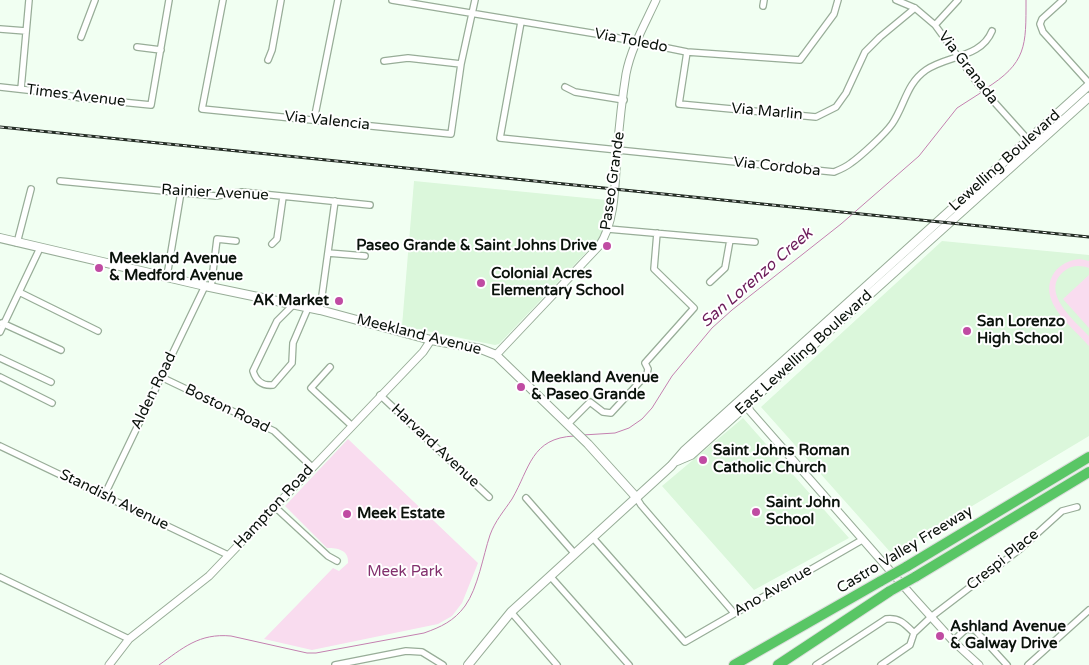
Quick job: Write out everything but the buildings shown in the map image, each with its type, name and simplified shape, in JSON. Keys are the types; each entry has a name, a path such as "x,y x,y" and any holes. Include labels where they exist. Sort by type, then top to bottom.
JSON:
{"highway":[{"name":"Castro Valley Freeway","path":"734,665 906,567 1089,457"},
{"name":"Castro Valley Freeway","path":"778,665 890,591 1089,472"}],"main road":[{"name":"Lewelling Boulevard","path":"925,239 1031,143 1089,84"},
{"name":"Lewelling Boulevard","path":"1031,143 1089,97"},
{"name":"Meekland Avenue","path":"0,238 208,287 320,310 431,340 481,349 496,355 588,444 636,497"},
{"name":"East Lewelling Boulevard","path":"468,665 511,612 677,461 684,451 746,401 925,239"}],"street":[{"path":"21,89 29,0"},
{"path":"81,37 95,0"},
{"path":"137,47 161,50 170,0"},
{"name":"Via Valencia","path":"223,0 202,109 451,134 461,64"},
{"path":"268,60 272,50 281,0"},
{"path":"314,120 338,0"},
{"name":"Via Toledo","path":"392,0 687,52 800,60 834,14 838,0"},
{"path":"384,61 408,58 461,64 475,0"},
{"name":"Paseo Grande","path":"496,355 600,246 608,229 626,73 637,42 656,0"},
{"name":"Via Granada","path":"896,0 915,8 935,25 978,84 1031,143"},
{"path":"935,25 958,0"},
{"path":"1062,0 1042,18 1040,24 1043,32 1089,84"},
{"name":"Via Marlin","path":"687,52 679,104 816,116 836,107 846,93 865,52 915,8"},
{"name":"Via Cordoba","path":"521,22 500,138 834,172 850,164 890,126 899,113 911,83 927,69 978,49 989,39 992,31"},
{"path":"0,29 26,31"},
{"name":"Times Avenue","path":"0,86 81,98 151,105 161,50"},
{"path":"565,88 574,92 624,100"},
{"name":"Rainier Avenue","path":"60,181 216,196 242,192 370,205"},
{"path":"18,243 31,189"},
{"path":"165,276 168,270 181,192"},
{"path":"272,244 277,239 283,196"},
{"path":"320,310 335,201"},
{"path":"608,229 755,242"},
{"path":"570,426 590,402 603,412 611,413 647,374 648,369 645,363 694,308 654,269 657,233"},
{"name":"Alden Road","path":"104,496 161,377 208,287 217,239 236,241"},
{"path":"710,282 725,268 730,240"},
{"path":"0,332 2,323 40,248"},
{"path":"328,253 364,256"},
{"path":"19,292 98,331"},
{"path":"292,305 277,321 253,371 259,383 273,385 292,363 293,343 308,308"},
{"path":"2,323 61,350"},
{"name":"Hampton Road","path":"109,665 129,639 209,576 422,352 431,340"},
{"path":"0,358 51,382"},
{"path":"330,367 311,388 351,425"},
{"path":"0,377 52,403"},
{"name":"Boston Road","path":"161,377 274,431 312,467"},
{"name":"Harvard Avenue","path":"380,395 489,497"},
{"path":"746,401 750,410 862,540 953,641 978,665"},
{"name":"Standish Avenue","path":"0,446 228,555"},
{"name":"Meekland Avenue","path":"636,497 734,613"},
{"path":"526,498 575,554"},
{"path":"275,507 328,556 337,561"},
{"name":"Crespi Place","path":"881,665 910,645 914,634 931,616 1020,549 1062,510 1077,507"},
{"name":"Ano Avenue","path":"593,538 684,642 862,540"},
{"path":"550,576 629,665"},
{"path":"0,577 129,639"},
{"path":"1029,665 1086,618 1089,610"},
{"path":"511,612 557,665"},
{"path":"816,665 886,619 894,618 902,621 914,634"},
{"path":"953,641 966,629 975,630 1007,665"},
{"path":"335,665 406,651 422,652 444,665"}],"shaded area":[{"name":"Colonial Acres Elementary School","path":"414,181 607,200 605,226 597,241 499,344 495,345 402,326"},
{"name":"San Lorenzo High School","path":"942,241 1089,255 1089,436 892,554 761,407"},
{"name":"Saint John School","path":"743,418 849,538 754,590 662,486"}],"green space":[{"path":"1080,259 1089,261 1089,268 1076,266 1069,268 1057,280 1055,289 1057,298 1062,306 1089,336 1089,346 1059,313 1050,294 1050,283 1056,270 1066,263"},
{"path":"1089,275 1089,328 1063,299"},
{"name":"Meek Park","path":"348,439 478,563 462,603 452,616 438,624 312,650 264,639 333,568 339,571 348,563 345,553 339,549 327,548 285,506"}],"waterway":[{"name":"San Lorenzo Creek","path":"985,89 1009,71 1021,52 1026,30 1026,0"},
{"name":"San Lorenzo Creek","path":"583,435 615,433 629,428 642,419 652,408 672,376 712,328 841,224 919,156 957,108 982,92"},
{"name":"San Lorenzo Creek","path":"159,665 192,643 210,637 231,636 307,653 316,653 424,633 442,626 452,620 470,599 492,530 512,499 534,457 549,442 574,436"}],"railway":[{"path":"0,127 1089,237"}],"place":[{"name":"Paseo Grande & Saint Johns Drive","path":"607,246"},
{"name":"Meekland Avenue & Medford Avenue","path":"99,268"},
{"name":"Colonial Acres Elementary School","path":"481,283"},
{"name":"AK Market","path":"339,301"},
{"name":"San Lorenzo High School","path":"967,331"},
{"name":"Meekland Avenue & Paseo Grande","path":"521,387"},
{"name":"Saint Johns Roman Catholic Church","path":"703,460"},
{"name":"Saint John School","path":"756,512"},
{"name":"Meek Estate","path":"347,514"},
{"name":"Ashland Avenue & Galway Drive","path":"940,636"}]}
